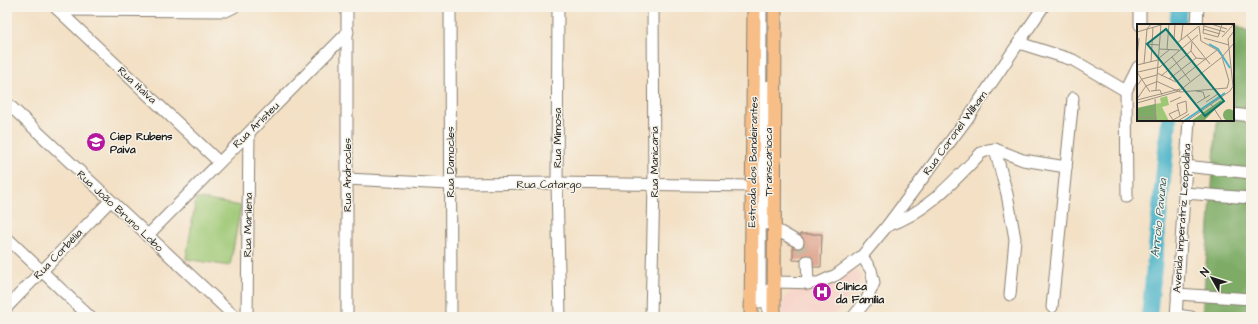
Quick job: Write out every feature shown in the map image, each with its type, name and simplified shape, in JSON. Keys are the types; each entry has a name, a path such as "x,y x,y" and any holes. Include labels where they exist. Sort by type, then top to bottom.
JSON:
{"main road":[{"name":"Estrada dos Bandeirantes","path":"752,317 754,7"},
{"name":"Estrada dos Bandeirantes","path":"774,317 775,7"}],"street":[{"path":"57,9 191,9 226,11 234,7"},
{"path":"347,7 348,32"},
{"name":"Rua Damocles","path":"450,7 449,184 451,317"},
{"name":"Rua Mimosa","path":"558,7 557,183 560,317"},
{"name":"Rua Manicaria","path":"651,317 654,185 654,7"},
{"name":"Transcarioca","path":"760,317 761,7"},
{"name":"Transcarioca","path":"768,317 770,7"},
{"name":"Rua Coronel Wilham","path":"775,282 808,284 827,280 862,256 887,226 967,120 1043,7"},
{"path":"1197,24 1198,7"},
{"name":"Rua Italva","path":"57,9 219,162"},
{"path":"1140,9 1140,24"},
{"name":"Rua Aristeu","path":"147,236 348,32"},
{"name":"Rua Androcles","path":"347,317 346,179 348,32"},
{"path":"1019,43 1073,60 1126,91"},
{"path":"1127,197 1126,91 1137,68"},
{"path":"1052,307 1073,98"},
{"name":"Rua João Bruno Lobo","path":"7,103 235,317"},
{"path":"1234,114 1251,116"},
{"name":"Avenida Imperatriz Leopoldina","path":"1176,316 1189,121"},
{"name":"Rua Marilena","path":"247,317 249,133"},
{"path":"887,226 904,220 917,212 943,192 981,153 988,150 995,149 1023,160 1066,167"},
{"path":"995,149 1007,194 1015,239 1010,295"},
{"path":"1186,166 1251,173"},
{"name":"Rua Catargo","path":"346,179 449,184 557,183 752,186"},
{"path":"1184,193 1251,198"},
{"name":"Rua Corbélia","path":"7,307 110,201"},
{"path":"775,229 798,242"},
{"path":"7,238 90,317"},
{"path":"853,317 866,301 874,283 871,270 862,256"},
{"path":"807,260 808,284"},
{"path":"1177,294 1251,299"},
{"path":"1176,316 1191,317"}],"shaded area":[{"name":"Clínica da Família","path":"852,270 858,271 861,276 859,283 833,317 782,317 782,304 787,295 796,289 818,288"}],"green space":[{"path":"1234,25 1251,32 1251,317 1202,317 1217,121 1234,121"},
{"path":"196,198 241,206 230,266 186,259"}],"building":[{"path":"800,234 822,234 821,267 813,267 813,261 793,260 793,242 800,242"}],"waterway":[{"name":"Arroio Pavuna","path":"1177,24 1179,7"},
{"name":"Arroio Pavuna","path":"1149,317 1169,121"}],"tunnel":[{"path":"798,242 807,261"}],"place":[{"name":"Ciep Rubens Paiva","path":"96,142"},
{"name":"Clínica da Família","path":"822,292"}]}
